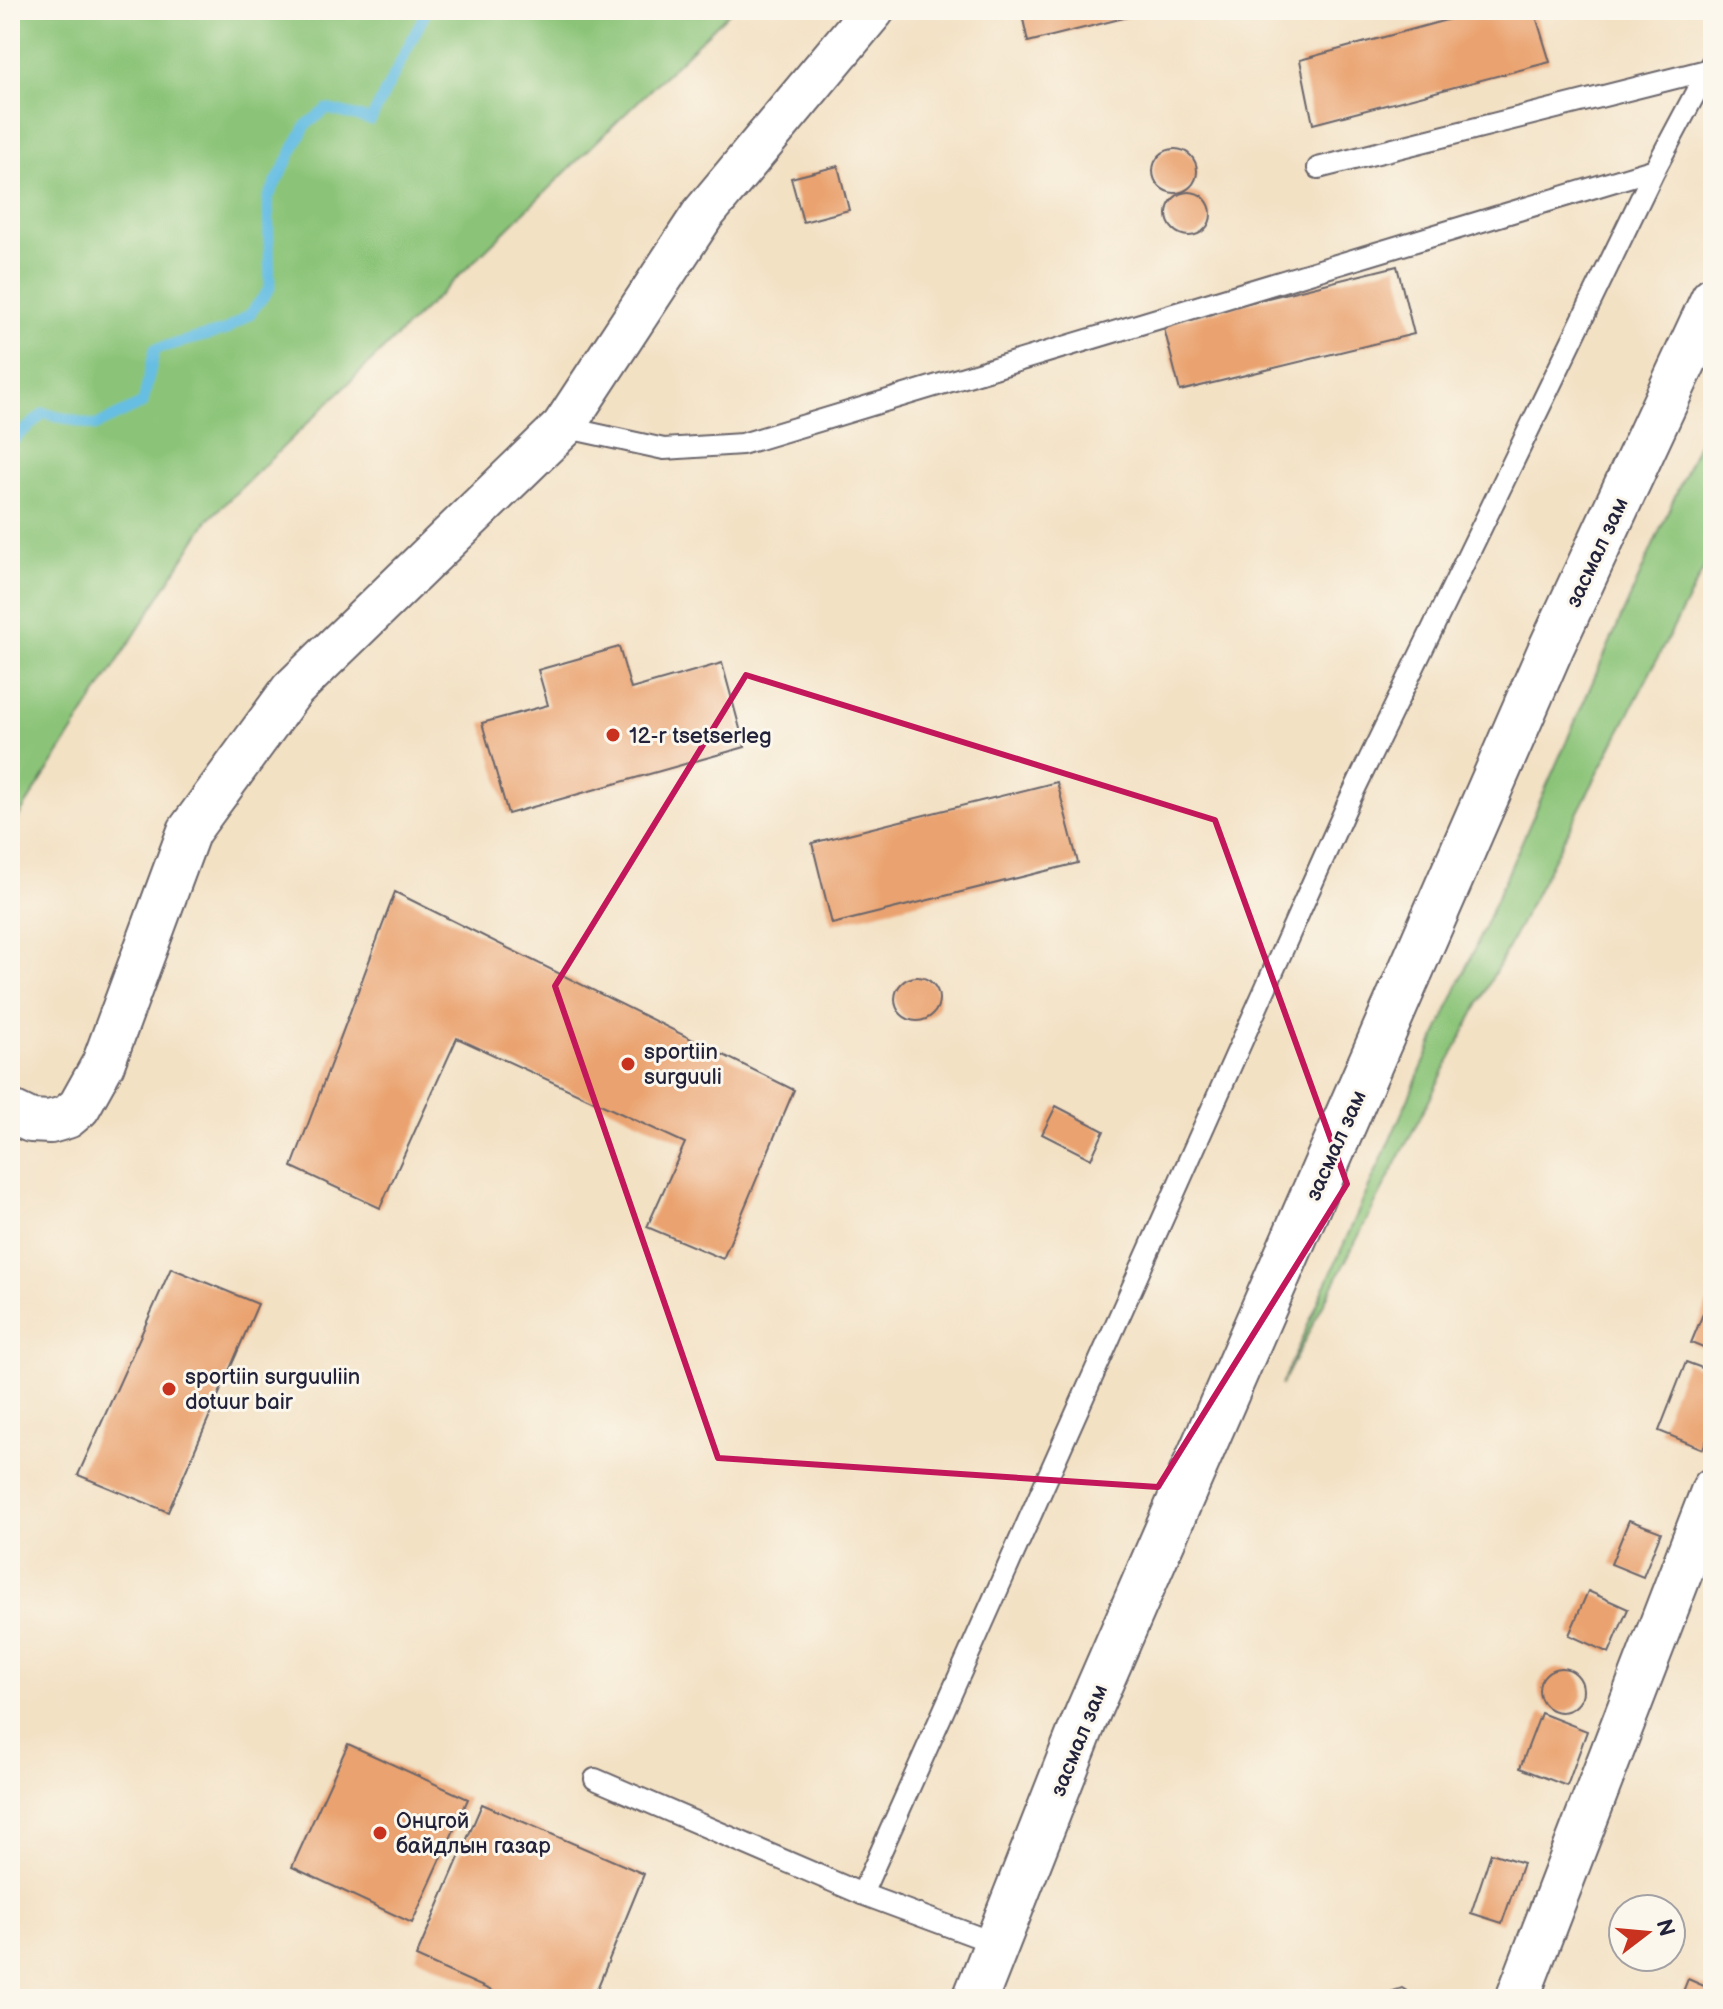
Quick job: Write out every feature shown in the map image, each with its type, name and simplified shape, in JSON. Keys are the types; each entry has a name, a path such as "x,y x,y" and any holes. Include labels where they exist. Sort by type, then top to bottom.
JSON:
{"highway":[{"name":"засмал зам","path":"975,1999 1119,1641 1552,646 1713,299"}],"street":[{"path":"10,1111 31,1121 50,1122 67,1117 79,1107 103,1064 189,831 292,690 563,427 703,214 873,10"},
{"path":"1517,1999 1713,1489"}],"lane":[{"path":"1318,168 1710,65"},
{"path":"862,1894 1348,803 1655,169 1710,65"},
{"path":"563,427 664,449 742,444 1655,169"},
{"path":"595,1779 862,1894 997,1944"}],"highlighted area":[{"path":"746,675 1215,820 1347,1184 1158,1487 718,1458 555,986"}],"green space":[{"path":"10,10 732,10 208,520 10,830"},
{"path":"1713,410 1713,551 1281,1386"}],"building":[{"path":"1021,10 1152,10 1152,11 1028,42"},
{"path":"1483,10 1534,10 1550,62 1313,124 1300,60"},
{"path":"1175,149 1190,156 1197,171 1190,186 1175,193 1160,186 1153,171 1160,156"},
{"path":"838,166 849,210 803,222 791,178"},
{"path":"1189,192 1204,199 1211,214 1204,229 1189,236 1174,229 1167,214 1174,199"},
{"path":"1397,266 1414,334 1180,391 1163,324"},
{"name":"12-r tsetserleg","path":"619,647 631,689 722,663 745,747 508,814 482,723 548,705 538,670"},
{"path":"1057,782 1078,863 832,924 812,843"},
{"name":"sportiin surguuli","path":"395,892 794,1090 723,1259 647,1227 685,1143 457,1038 380,1208 292,1167"},
{"path":"917,977 932,984 939,999 932,1014 917,1021 902,1014 895,999 902,984"},
{"path":"1056,1106 1104,1131 1091,1159 1042,1134"},
{"name":"sportiin surguuliin dotuur bair","path":"171,1268 258,1304 168,1512 78,1475"},
{"path":"1707,1304 1713,1306 1713,1352 1691,1343"},
{"path":"1686,1362 1713,1372 1713,1424 1703,1449 1659,1431"},
{"path":"1629,1520 1661,1532 1643,1577 1611,1564"},
{"path":"1588,1591 1628,1609 1609,1653 1569,1635"},
{"path":"1561,1668 1576,1675 1583,1690 1576,1705 1561,1712 1546,1705 1539,1690 1546,1675"},
{"path":"1541,1713 1587,1731 1567,1786 1520,1768"},
{"name":"Онцгой байдлын газар","path":"348,1744 468,1799 412,1923 292,1867"},
{"path":"482,1804 644,1874 593,1999 510,1999 416,1957"},
{"path":"1491,1853 1523,1863 1502,1923 1471,1913"},
{"path":"1688,1979 1713,1990 1713,1999 1680,1999"},
{"path":"1402,1988 1420,1999 1382,1999 1387,1993"}],"waterway":[{"path":"10,443 44,413 95,426 143,403 155,349 224,331 250,314 270,288 268,198 306,125 327,109 371,120 427,10"}],"place":[{"name":"12-r tsetserleg","path":"613,735"},
{"name":"sportiin surguuli","path":"628,1064"},
{"name":"sportiin surguuliin dotuur bair","path":"169,1389"},
{"name":"Онцгой байдлын газар","path":"380,1833"}]}
